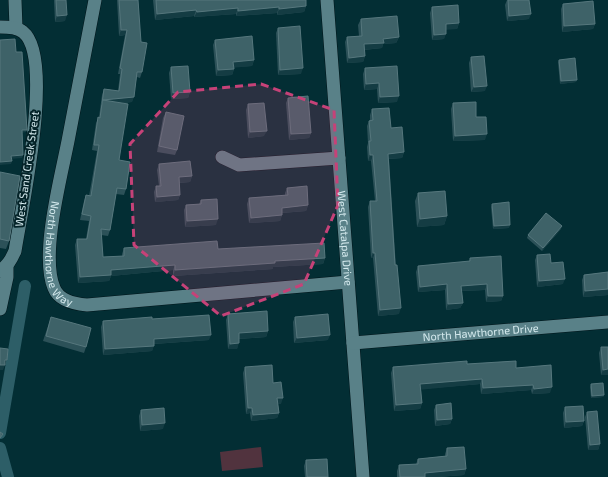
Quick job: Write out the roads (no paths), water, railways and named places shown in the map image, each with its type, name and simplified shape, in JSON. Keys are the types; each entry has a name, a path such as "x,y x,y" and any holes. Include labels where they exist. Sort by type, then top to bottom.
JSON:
{"street":[{"path":"0,28 16,28 14,0"},
{"name":"North Hawthorne Way","path":"95,0 50,232 50,274 54,290 63,299 74,304 87,305 348,282"},
{"name":"West Catalpa Drive","path":"327,0 363,477"},
{"name":"West Sand Creek Street","path":"4,268 12,260 15,251 33,139 36,108 36,69 32,46 24,33 16,28"},
{"path":"222,158 239,165 339,158"},
{"path":"0,309 7,278 4,268"},
{"name":"North Hawthorne Drive","path":"353,343 608,322"}],"waterway":[{"path":"0,433 25,286"},
{"path":"0,448 8,477"}]}
